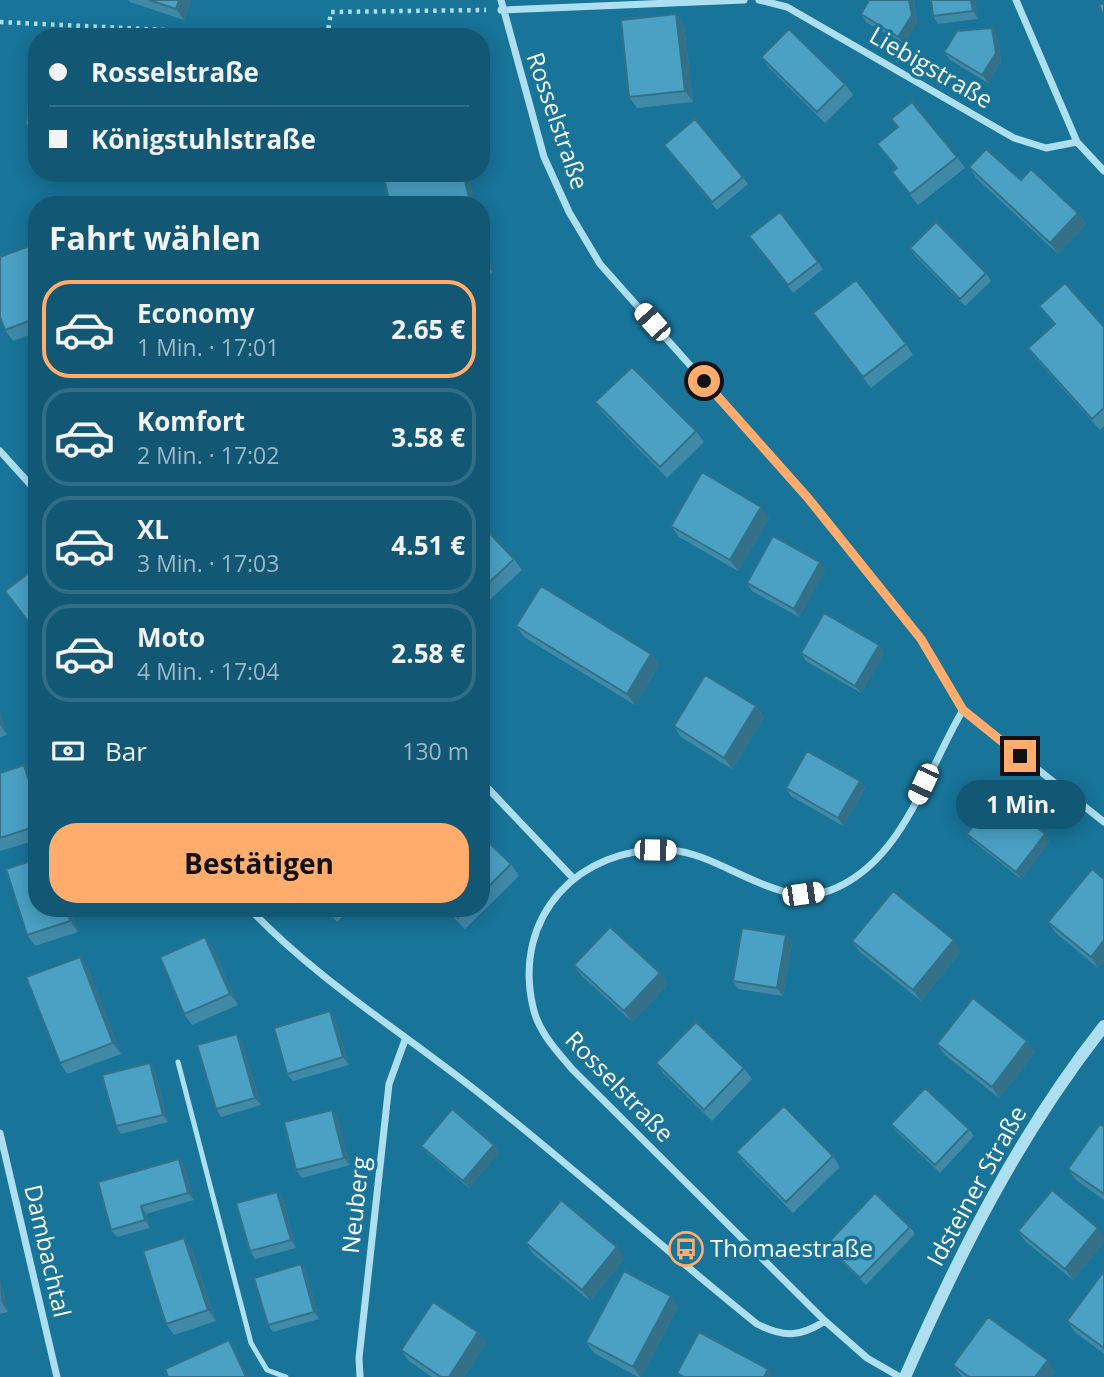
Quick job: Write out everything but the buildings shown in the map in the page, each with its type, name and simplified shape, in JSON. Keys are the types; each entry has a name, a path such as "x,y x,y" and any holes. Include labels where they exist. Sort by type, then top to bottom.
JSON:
{"street":[{"name":"Rosselstraße","path":"501,0 501,10 544,157 569,212 600,264 808,498 921,639 963,710 899,829 859,877 832,890 803,894 775,888 673,850 637,850 603,859 573,878 549,905 533,938 528,973 533,1009 548,1042 825,1321 867,1358 902,1377"},
{"path":"501,10 744,0"},
{"name":"Liebigstraße","path":"759,0 787,7 1014,138 1046,148 1077,142"},
{"path":"1016,0 1077,142 1104,171"},
{"path":"0,451 28,482"},
{"path":"963,710 1104,822"},
{"path":"490,790 573,878"},
{"path":"257,917 280,941 405,1040 483,1096 757,1324 775,1334 791,1336 808,1332 825,1321"},
{"name":"Idsteiner Straße","path":"902,1377 956,1261 1001,1177 1034,1123 1104,1026"},
{"name":"Neuberg","path":"360,1377 359,1358 389,1084 405,1040"},
{"name":"Dambachtal","path":"0,1133 57,1377"}],"lane":[{"path":"178,1062 251,1343 267,1370 286,1377"}],"path":[{"path":"328,28 331,12 501,10"},
{"path":"0,22 124,28"}],"place":[{"name":"Thomaestraße","path":"686,1249"}],"route":[{"path":"704,381 808,498 921,639 963,710 1020,756"}]}
